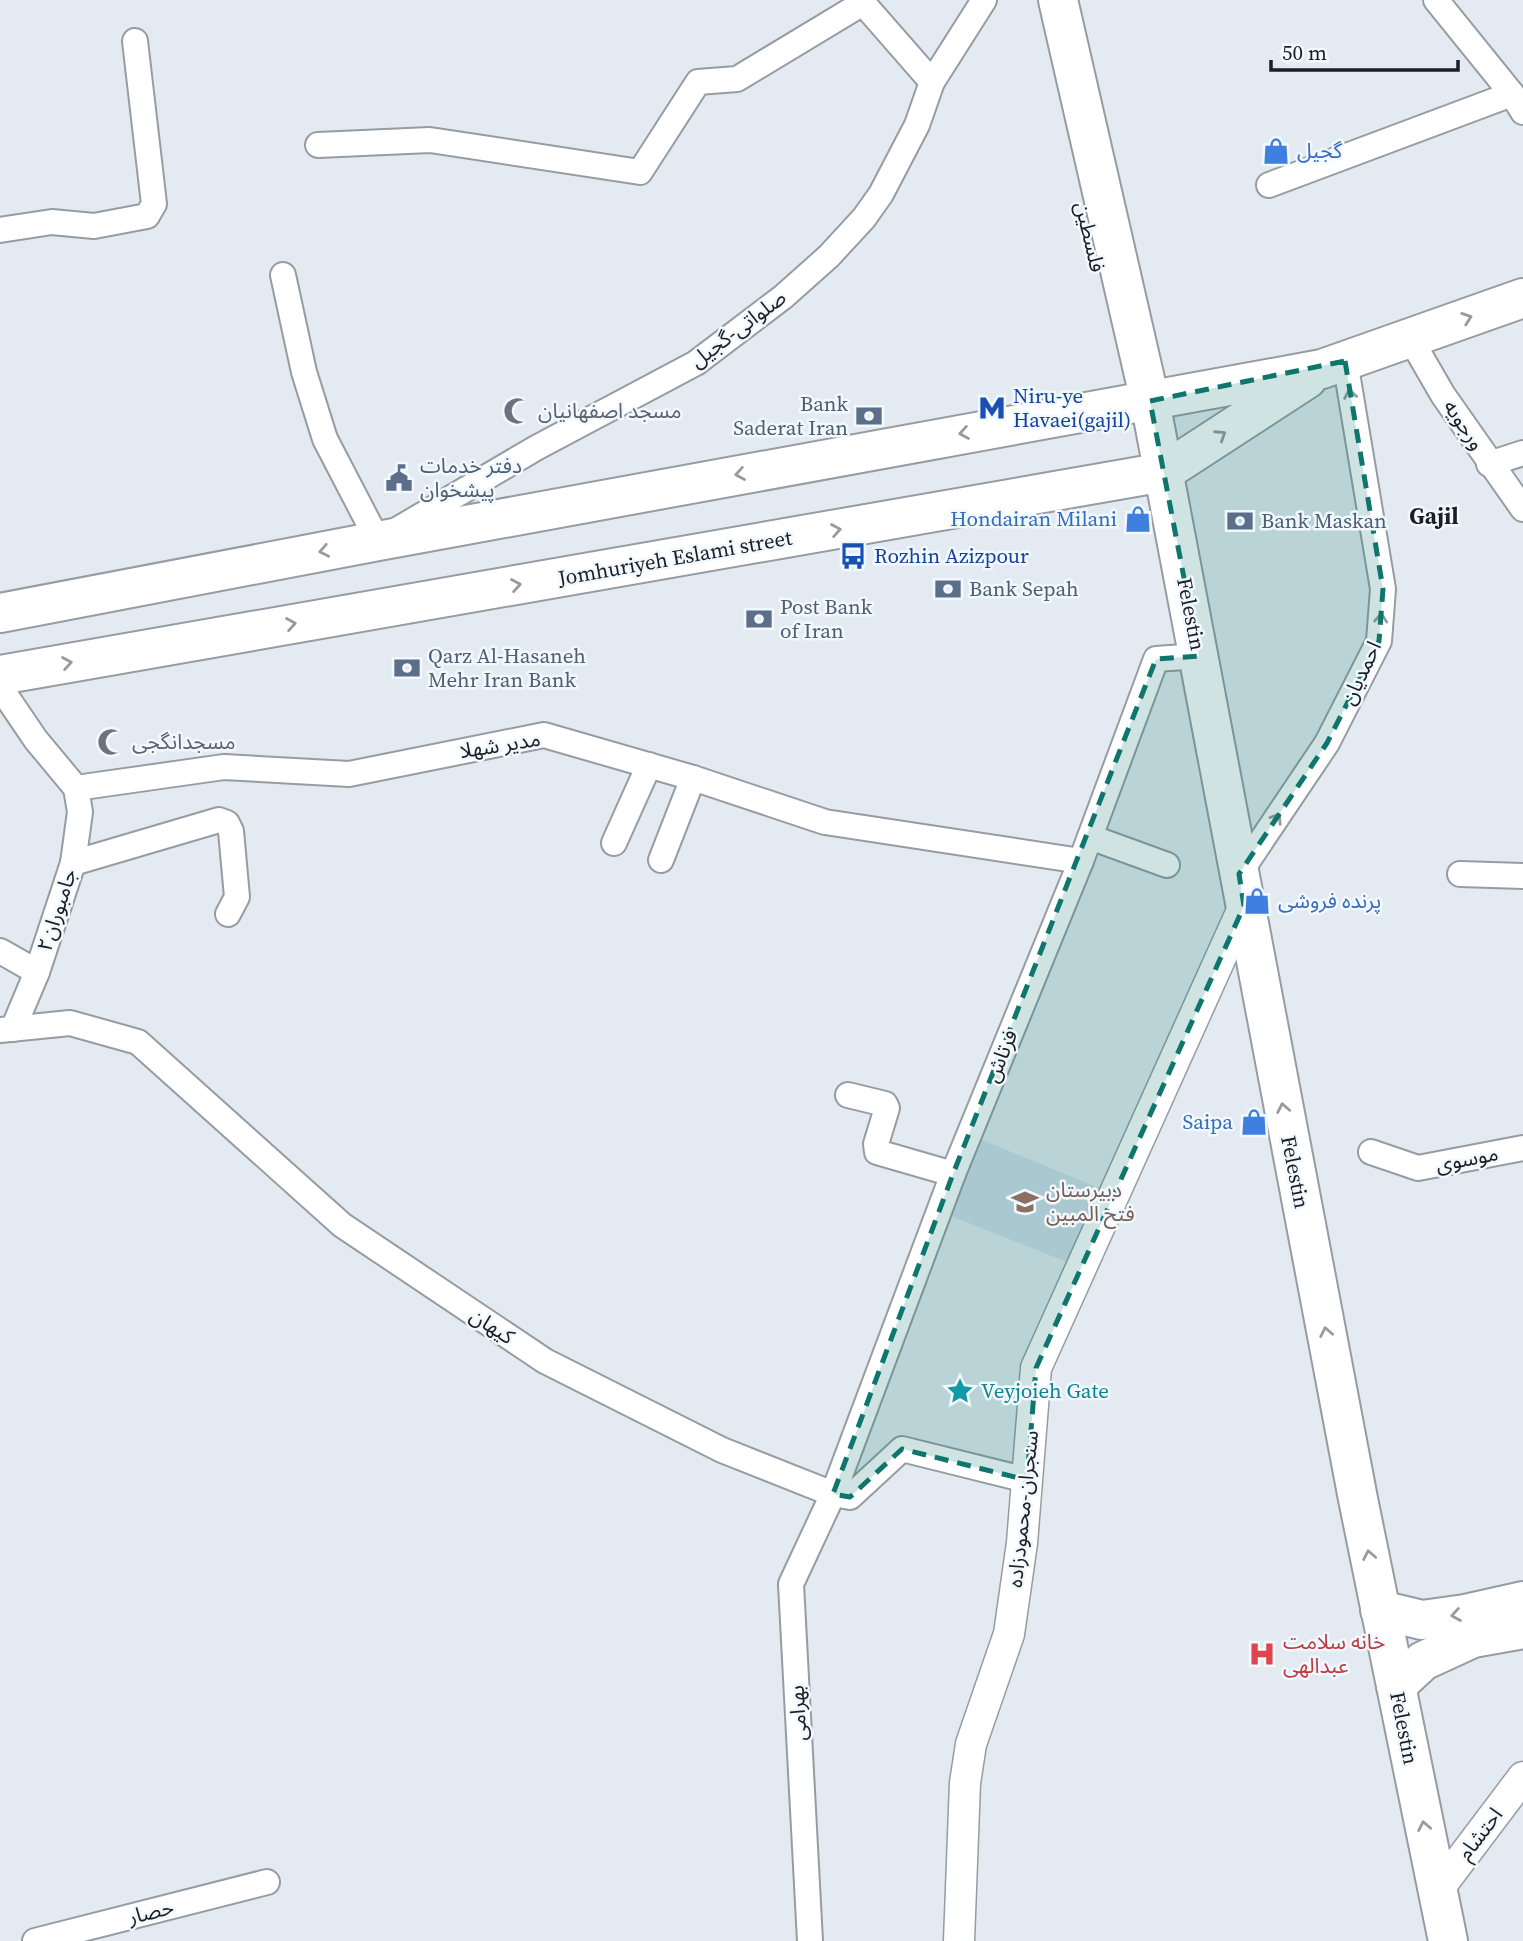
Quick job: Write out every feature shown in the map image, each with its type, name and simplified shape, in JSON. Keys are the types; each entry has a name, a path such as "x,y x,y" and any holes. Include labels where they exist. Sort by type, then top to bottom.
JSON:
{"main road":[{"name":"فلسطین","path":"1035,0 1139,403"},
{"name":"فلسطین","path":"1058,0 1127,292 1139,403"},
{"name":"Jomhuriyeh Eslami street","path":"0,613 1333,365 1523,298"},
{"name":"Jomhuriyeh Eslami street","path":"0,675 1152,474 1333,365"},
{"name":"Felestin","path":"1139,403 1152,474 1199,656 1241,890 1380,1610 1448,1941"},
{"path":"1380,1610 1422,1620 1523,1601"},
{"path":"1396,1686 1423,1661 1473,1638 1523,1629"}],"street":[{"name":"صلواتی-گجیل","path":"378,541 536,448 696,363 783,297 829,256 864,218 881,194 917,125 932,82 984,0"},
{"path":"1269,185 1518,103 1436,0"},
{"path":"318,145 430,140 640,172 698,82 737,79 863,3 932,82"},
{"path":"0,230 52,222 94,226 147,216 151,211 154,204 135,41"},
{"path":"283,275 303,372 322,430 378,541"},
{"name":"ورجویه","path":"1410,338 1443,395 1523,509"},
{"name":"احمدیان","path":"1241,890 1327,743 1379,642 1383,589 1333,365"},
{"path":"1489,464 1523,453"},
{"name":"فرتاش","path":"833,1494 953,1174 1081,861 1156,659 1199,656"},
{"path":"0,687 36,740 76,788"},
{"name":"مدیر شهلا","path":"76,788 224,767 349,774 544,735 693,778 825,822 1081,861"},
{"path":"614,843 649,765"},
{"path":"661,860 693,778"},
{"name":"جامبوران۲","path":"7,1029 37,972 73,863 80,812 76,788"},
{"path":"73,863 219,820 228,823 231,831 237,897 228,914"},
{"path":"1090,837 1167,865"},
{"path":"1460,874 1523,876"},
{"name":"سنجران-محمودزاده","path":"959,1941 967,1770 971,1744 1009,1634 1022,1543 1036,1368 1241,890"},
{"path":"0,951 37,972"},
{"name":"کیهان","path":"7,1029 70,1023 138,1042 342,1225 545,1361 722,1450 833,1494"},
{"path":"848,1095 886,1104 876,1144 877,1152 953,1174"},
{"name":"موسوی","path":"1371,1152 1418,1168 1523,1148"},
{"path":"833,1494 850,1497 902,1449 1027,1480"},
{"name":"بهرامی","path":"810,1941 791,1584 833,1494"},
{"name":"احتشام","path":"1437,1891 1523,1777"},
{"name":"حصار","path":"36,1941 114,1931 267,1882"}],"highlighted area":[{"path":"1345,361 1383,589 1379,641 1327,743 1239,874 1244,906 1036,1368 1027,1480 902,1449 850,1497 833,1494 953,1174 1156,659 1199,656 1150,401"}],"shaded area":[{"name":"دبیرستان فتح المبین","path":"980,1139 1099,1188 1067,1262 951,1216"}],"place":[{"name":"گجیل","path":"1276,151"},
{"name":"Niru-ye Havaei(gajil)","path":"992,408"},
{"name":"مسجد اصفهانیان","path":"517,411"},
{"name":"Bank Saderat Iran","path":"869,416"},
{"name":"دفتر خدمات پیشخوان","path":"399,478"},
{"name":"Hondairan Milani","path":"1138,519"},
{"name":"Bank Maskan","path":"1240,521"},
{"name":"Rozhin Azizpour","path":"853,556"},
{"name":"Bank Sepah","path":"948,589"},
{"name":"Post Bank of Iran","path":"759,619"},
{"name":"Qarz Al-Hasaneh Mehr Iran Bank","path":"407,668"},
{"name":"مسجدانگجی","path":"111,742"},
{"name":"پرنده فروشی","path":"1257,901"},
{"name":"Saipa","path":"1254,1122"},
{"name":"دبیرستان فتح المبین","path":"1025,1202"},
{"name":"Veyjoieh Gate","path":"960,1391"},
{"name":"خانه سلامت عبدالهی","path":"1262,1654"}],"district":[{"name":"Gajil","path":"1434,516"}]}
